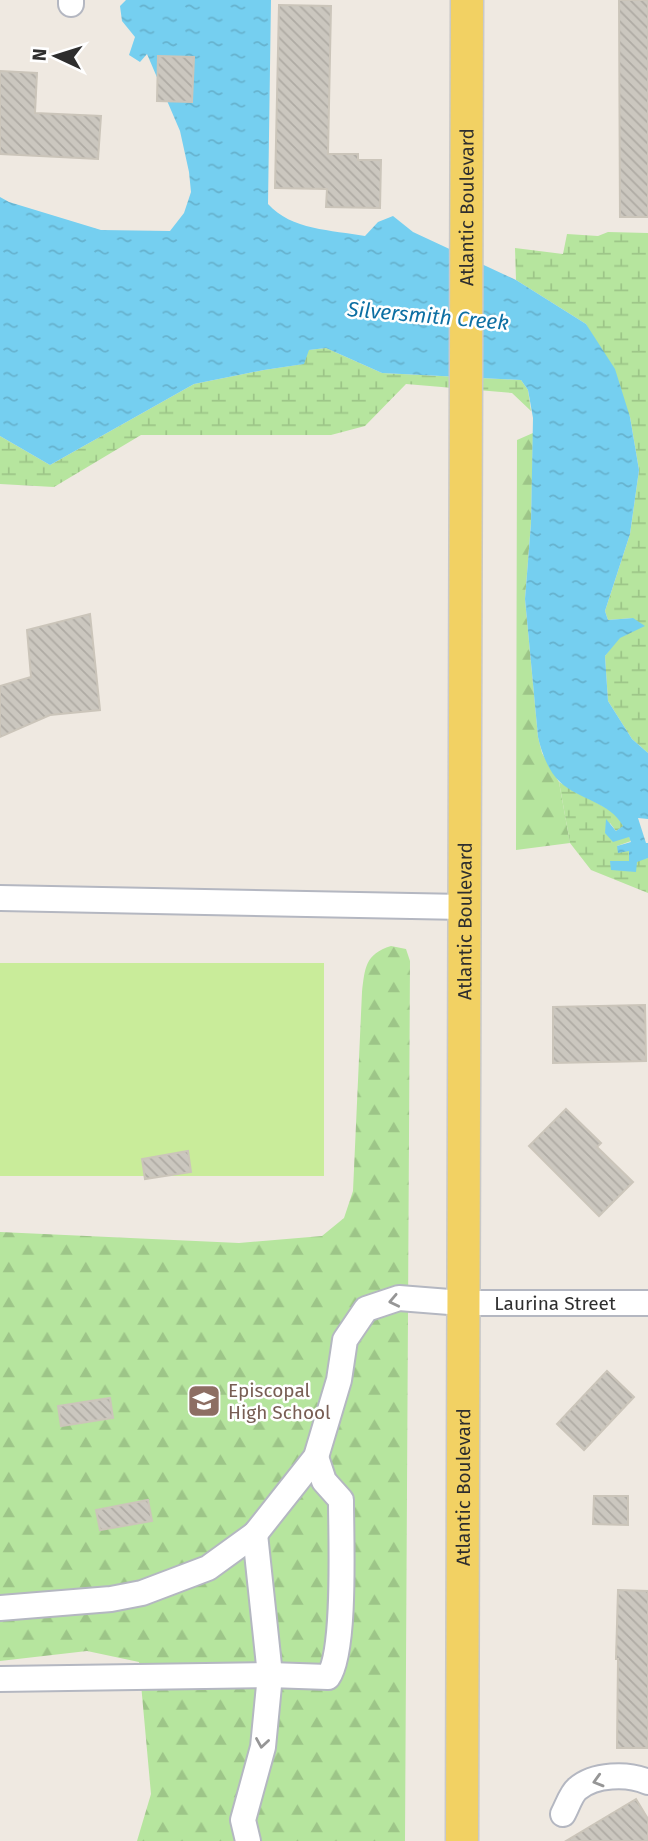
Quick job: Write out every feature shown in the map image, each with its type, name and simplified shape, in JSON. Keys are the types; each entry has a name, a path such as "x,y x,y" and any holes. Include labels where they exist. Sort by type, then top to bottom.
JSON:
{"main road":[{"name":"Atlantic Boulevard","path":"461,1841 467,0"}],"street":[{"path":"0,898 464,907"},
{"name":"Laurina Street","path":"316,1457 338,1380 345,1340 366,1309 399,1298 462,1303 648,1303"},
{"path":"0,1608 111,1599 142,1592 208,1568 255,1534 316,1457"},
{"path":"0,1679 270,1675 328,1677 333,1671 339,1644 341,1500 324,1481 316,1457"},
{"path":"248,1841 243,1820 263,1747 270,1675 255,1534"},
{"path":"563,1814 576,1789 598,1778 620,1777 648,1782"}],"green space":[{"path":"608,232 648,233 648,753 632,739 608,701 605,656 633,618 608,620 605,611 630,534 639,470 630,417 586,324 516,280 515,248 563,254 567,234 598,236"},
{"path":"326,348 382,373 521,380 528,390 531,411 512,393 406,384 365,426 331,435 141,435 54,487 0,484 0,436 50,465 194,384 303,364 308,350"},
{"path":"533,433 531,523 525,599 538,737 542,753 559,782 570,843 516,850 517,440"},
{"path":"559,782 617,814 624,826 616,831 610,823 605,833 629,837 631,841 617,846 629,851 630,861 648,858 648,893 591,870 570,843"},
{"path":"391,946 406,949 410,961 405,1841 137,1841 151,1794 139,1662 87,1651 0,1661 0,1232 239,1243 322,1236 344,1218 353,1191 364,976 371,958"},
{"path":"0,963 324,963 324,1176 0,1176"}],"water":[{"name":"Silversmith Creek","path":"126,0 271,0 268,204 277,213 300,224 365,236 378,222 393,216 413,232 516,280 586,324 615,369 630,417 639,470 630,534 605,611 608,620 633,618 645,626 620,638 605,656 608,701 632,739 648,753 648,819 638,818 648,843 648,858 637,862 636,872 611,870 610,861 629,861 629,851 618,853 617,846 631,842 629,837 613,842 605,833 606,819 616,831 623,826 602,806 560,782 546,761 538,737 525,599 531,523 533,418 528,390 521,380 382,373 326,348 309,350 304,364 194,384 50,465 0,436 0,197 101,230 170,231 184,213 191,192 180,131 147,54 140,62 129,55 135,37 122,21 120,6"}],"building":[{"path":"619,0 648,0 648,217 620,217"},
{"path":"279,5 331,6 328,154 358,154 358,160 381,160 380,208 326,207 327,189 275,188"},
{"path":"158,56 194,57 192,102 157,101"},
{"path":"0,71 37,73 35,113 101,116 98,159 0,154"},
{"path":"90,614 100,710 50,715 0,737 0,686 31,677 27,630"},
{"path":"645,1005 646,1061 553,1063 553,1007"},
{"path":"566,1109 601,1143 597,1147 633,1182 599,1216 529,1146"},
{"path":"188,1151 191,1172 145,1179 142,1159"},
{"path":"607,1371 634,1397 584,1450 557,1424"},
{"path":"110,1398 113,1418 61,1426 58,1406"},
{"path":"594,1496 628,1496 628,1525 593,1524"},
{"path":"148,1500 152,1521 100,1530 96,1510"},
{"path":"618,1590 648,1591 648,1748 617,1748"},
{"path":"636,1799 648,1819 648,1841 566,1841"}],"place":[{"name":"Episcopal High School","path":"204,1401"}]}
